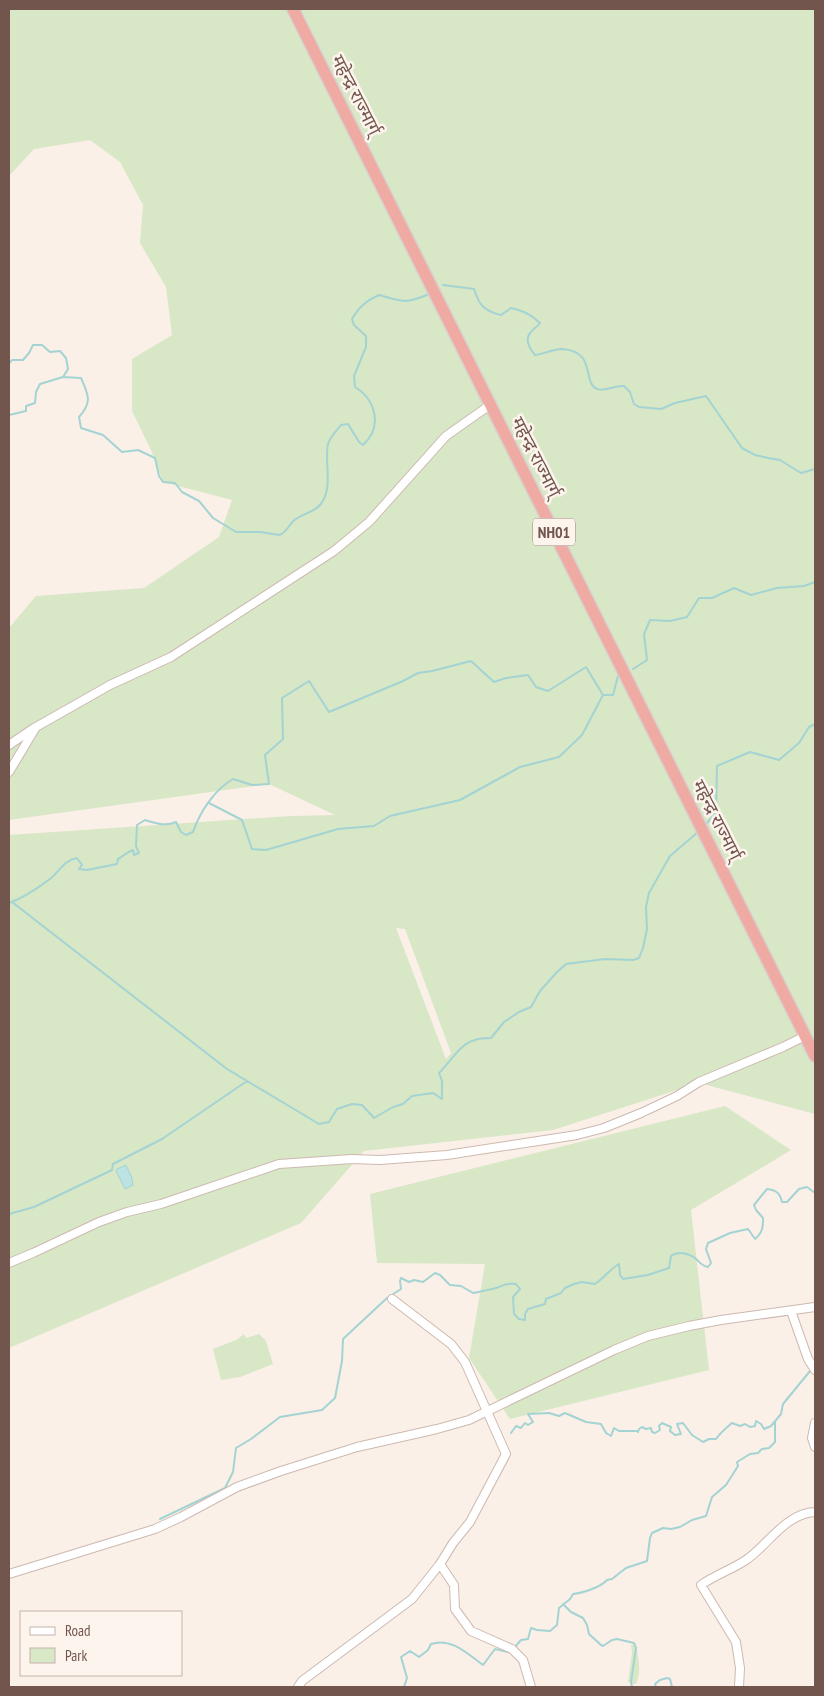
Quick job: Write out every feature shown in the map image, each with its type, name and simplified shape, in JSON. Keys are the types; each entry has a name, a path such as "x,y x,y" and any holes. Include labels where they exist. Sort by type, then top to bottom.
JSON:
{"highway":[{"name":"महेन्द्र राज्मार्ग्","path":"293,9 815,1056"}],"street":[{"path":"9,745 36,727 110,685 171,657 334,551 369,522 446,436 490,405"},
{"path":"9,772 36,727"},
{"path":"9,1263 99,1222 127,1212 170,1202 279,1164 447,1155 568,1136 604,1128 677,1096 699,1082 782,1048 805,1036"},
{"path":"298,1687 302,1681 412,1599 470,1522 506,1454 465,1362 451,1344 392,1299"},
{"path":"9,1574 154,1529 237,1488 281,1471 357,1447 456,1424 488,1412 606,1354 648,1336 721,1320 815,1307"},
{"path":"791,1311 810,1362 815,1370"},
{"path":"815,1423 812,1438 815,1447"},
{"path":"739,1687 740,1668 736,1642 701,1585 748,1559 772,1535 798,1516 807,1512 815,1512"},
{"path":"440,1564 454,1585 455,1609 471,1631 512,1649 524,1660 531,1687"}],"green space":[{"path":"9,9 815,9 815,1114 699,1083 553,1130 364,1151 301,1223 9,1348 9,835 291,816 335,815 269,784 9,820 9,628 36,596 144,588 219,537 232,500 163,482 151,450 132,411 132,359 172,335 166,287 140,243 143,205 120,162 90,140 34,149 9,176","holes":["396,928 405,929 451,1053 446,1059"]},
{"path":"725,1106 791,1150 691,1210 709,1370 510,1419 469,1358 485,1264 377,1263 370,1194"},
{"path":"244,1334 246,1338 259,1334 266,1341 273,1364 240,1377 221,1380 213,1349 236,1340"},
{"path":"636,1644 639,1674 636,1684 633,1684 628,1682 632,1653 631,1645"}],"water":[{"path":"126,1165 133,1185 125,1189 116,1171"}],"waterway":[{"path":"443,285 474,289 483,306 495,313 501,315 511,308 533,317 540,323 528,338 530,347 535,355 559,349 573,351 580,355 584,361 590,380 597,389 603,390 624,386 630,392 634,404 639,407 661,409 675,403 706,396 742,448 755,455 780,460 801,473 815,469"},
{"path":"9,364 12,360 23,360 33,345 42,345 50,352 60,351 66,358 68,369 63,377 81,378 87,393 88,402 79,417 81,428 103,435 122,452 138,450 155,458 159,476 163,482 175,483 182,492 199,501 213,518 236,532 260,532 280,535 294,520 318,507 324,498 328,484 328,444 341,425 348,424 359,442 363,445 373,430 375,422 372,406 362,392 355,387 354,376 366,347 366,336 354,325 352,319 363,305 379,295 410,301 429,294"},
{"path":"9,415 26,411 26,406 35,403 36,392 40,384 63,377"},
{"path":"633,669 647,660 644,634 650,620 670,621 687,617 699,598 712,598 734,588 751,595 777,588 804,586 815,582"},
{"path":"9,903 25,896 40,886 72,859 77,858 82,865 79,869 87,870 117,864 118,859 133,850 134,855 139,853 136,846 137,825 145,820 164,824 176,822 181,832 186,835 193,832 208,802 233,779 252,785 269,784 265,755 283,739 282,698 309,681 329,712 418,673 471,661 494,682 528,675 536,687 548,691 586,667 603,695 613,695 618,676"},
{"path":"209,803 242,820 252,849 266,850 338,829 374,826 390,816 460,800 520,767 559,757 582,735 603,695"},
{"path":"707,823 716,813 717,766 750,752 779,760 799,743 809,727 815,724"},
{"path":"12,902 227,1069 319,1124 329,1122 337,1109 352,1104 362,1105 374,1118 393,1107 403,1104 412,1096 433,1093 442,1099 442,1081 439,1073 464,1045 479,1039 491,1038 504,1022 531,1007 540,991 566,964 605,959 633,960 639,958 647,929 646,907 649,893 670,856 698,832"},
{"path":"9,1214 34,1207 112,1170 113,1164 162,1139 247,1081"},
{"path":"160,1519 225,1488 233,1472 236,1448 280,1417 322,1410 335,1398 342,1361 343,1339 387,1298 401,1289 401,1278 409,1282 414,1280 423,1282 435,1273 440,1275 450,1285 461,1286 473,1293 508,1284 516,1284 520,1289 513,1297 514,1314 519,1319 525,1320 525,1314 528,1309 545,1304 546,1299 561,1293 565,1288 574,1284 582,1282 595,1284 619,1264 620,1275 623,1279 648,1275 669,1268 671,1256 683,1253 695,1258 702,1265 708,1267 711,1263 706,1249 708,1243 730,1233 748,1229 755,1239 760,1234 763,1227 763,1218 754,1205 767,1189 777,1192 782,1202 787,1202 799,1189 807,1187 815,1193"},
{"path":"511,1433 516,1426 521,1428 525,1423 528,1425 533,1422 528,1414 549,1413 559,1416 565,1413 586,1422 601,1424 606,1433 611,1436 614,1428 619,1431 638,1432 642,1427 646,1429 651,1428 652,1432 655,1433 660,1430 659,1426 662,1423 671,1427 670,1431 675,1435 681,1434 677,1424 683,1423 692,1435 703,1442 709,1439 716,1439 732,1423 740,1426 745,1424 750,1427 755,1426 756,1421 764,1429 771,1426 781,1414 783,1404 810,1371"},
{"path":"514,1648 521,1640 528,1639 531,1628 550,1631 557,1625 559,1608 573,1594 596,1587 612,1579 626,1568 647,1561 652,1533 663,1528 680,1527 692,1520 706,1516 712,1497 726,1485 738,1466 737,1462 750,1454 769,1448 775,1442 775,1421"},
{"path":"563,1604 571,1612 583,1618 589,1634 601,1645 603,1646 617,1639 634,1643 636,1648 631,1682 632,1687"},
{"path":"404,1687 407,1678 401,1657 410,1651 419,1657 428,1650 431,1644 438,1642 452,1645 483,1665 495,1649 512,1653"},
{"path":"656,1687 655,1684 667,1678 670,1679 672,1687"}]}
